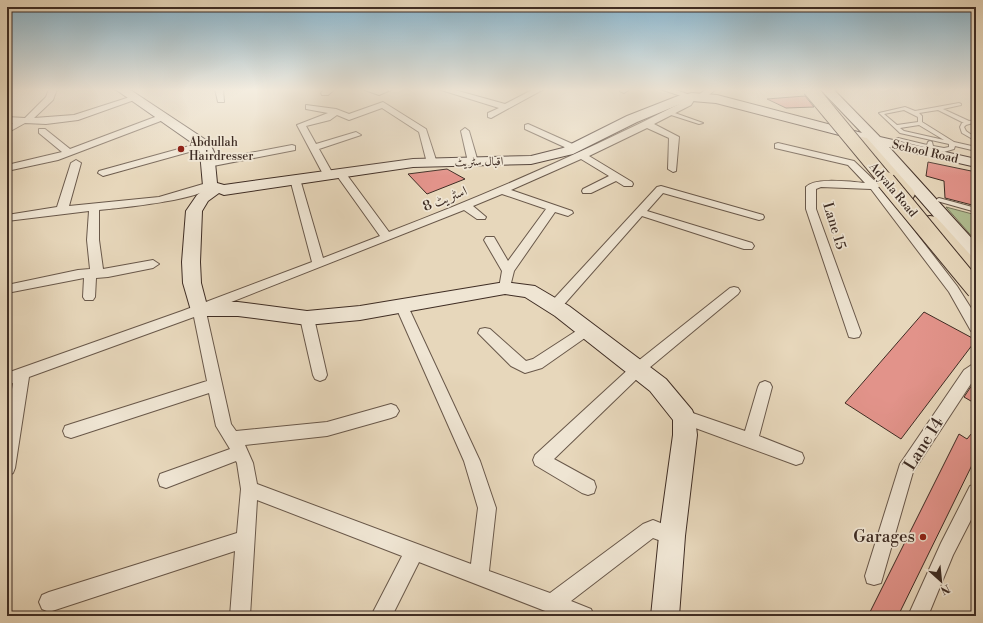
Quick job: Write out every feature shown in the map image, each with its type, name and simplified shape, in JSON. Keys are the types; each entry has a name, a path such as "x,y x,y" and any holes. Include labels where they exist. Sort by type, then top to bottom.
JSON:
{"main road":[{"name":"Adyala Road","path":"834,118 976,290"},
{"path":"843,118 976,273"}],"street":[{"path":"7,120 59,120 74,118"},
{"path":"7,168 69,153 160,118"},
{"path":"165,118 204,145 207,152 212,187"},
{"path":"326,118 301,125 313,148 387,237"},
{"path":"404,118 423,131 432,163"},
{"name":"اقبال سٹریٹ","path":"212,187 224,190 413,163 531,160 578,152 634,118"},
{"name":"اسٹریٹ 8","path":"7,379 319,264 466,206 502,191 578,152 659,118"},
{"name":"اقبال سٹریٹ","path":"787,118 874,140"},
{"path":"827,118 976,296"},
{"path":"853,118 976,254"},
{"path":"7,130 25,120"},
{"path":"646,124 674,137 673,169"},
{"path":"528,126 578,152 628,184"},
{"path":"42,131 69,153"},
{"path":"465,131 473,162"},
{"path":"313,148 356,135"},
{"name":"School Road","path":"874,140 976,164"},
{"path":"103,173 204,145"},
{"path":"778,146 851,163 859,170 874,186 953,289 976,327"},
{"path":"208,164 292,148"},
{"path":"892,162 900,153 914,149"},
{"path":"62,210 76,164"},
{"path":"587,191 615,176"},
{"path":"295,179 319,264"},
{"name":"Lane 15","path":"854,333 811,209 811,187 820,184 874,186"},
{"path":"7,218 62,210 127,206 157,201 212,187"},
{"path":"212,187 197,203 194,211 191,262 192,283 224,426 237,446 245,463 249,489 240,616"},
{"path":"555,306 660,190 664,189 759,217"},
{"path":"502,191 568,213"},
{"path":"466,206 481,217"},
{"path":"90,297 94,273 94,208"},
{"path":"199,309 238,309 307,318 360,313 401,305 506,279 552,208"},
{"path":"640,212 748,246"},
{"path":"490,240 506,279 555,306 638,369 658,385 684,417 796,458"},
{"path":"7,289 78,274 108,273 152,264"},
{"path":"588,487 541,460 638,369 734,291"},
{"path":"401,305 472,461 487,508 479,576"},
{"path":"307,318 320,375"},
{"path":"485,333 516,362 525,367 537,364 586,329"},
{"name":"Lane 14","path":"874,576 906,469 969,374 976,368"},
{"path":"7,468 22,374"},
{"path":"71,431 214,385"},
{"path":"750,440 765,387"},
{"path":"166,480 237,446 327,429 391,411"},
{"path":"665,616 672,536 685,436 684,417"},
{"path":"249,489 584,616"},
{"path":"918,616 947,549 976,492"},
{"path":"552,604 649,530 672,536"},
{"path":"48,602 245,539"},
{"path":"381,616 414,552"}],"lane":[{"path":"686,118 701,123"},
{"path":"886,118 902,132 976,149"},
{"path":"920,118 920,123"},
{"path":"960,118 968,122 976,121"},
{"path":"968,122 962,127 964,132 976,140"},
{"path":"896,127 920,123 952,143"},
{"path":"930,138 930,147"},
{"path":"898,139 944,150 952,148 952,143"},
{"path":"939,200 976,210"}],"green space":[{"path":"946,207 976,215 976,241"}],"building":[{"path":"928,162 976,172 976,206 945,198 944,181 926,176"},
{"path":"447,169 465,179 427,194 408,174"},
{"path":"924,312 976,340 901,439 845,403"},
{"path":"976,379 976,404 964,397"},
{"name":"Garages","path":"976,428 976,457 898,616 868,616 959,434 967,439"}],"place":[{"name":"Abdullah Hairdresser","path":"181,149"},
{"name":"Garages","path":"923,537"}]}
